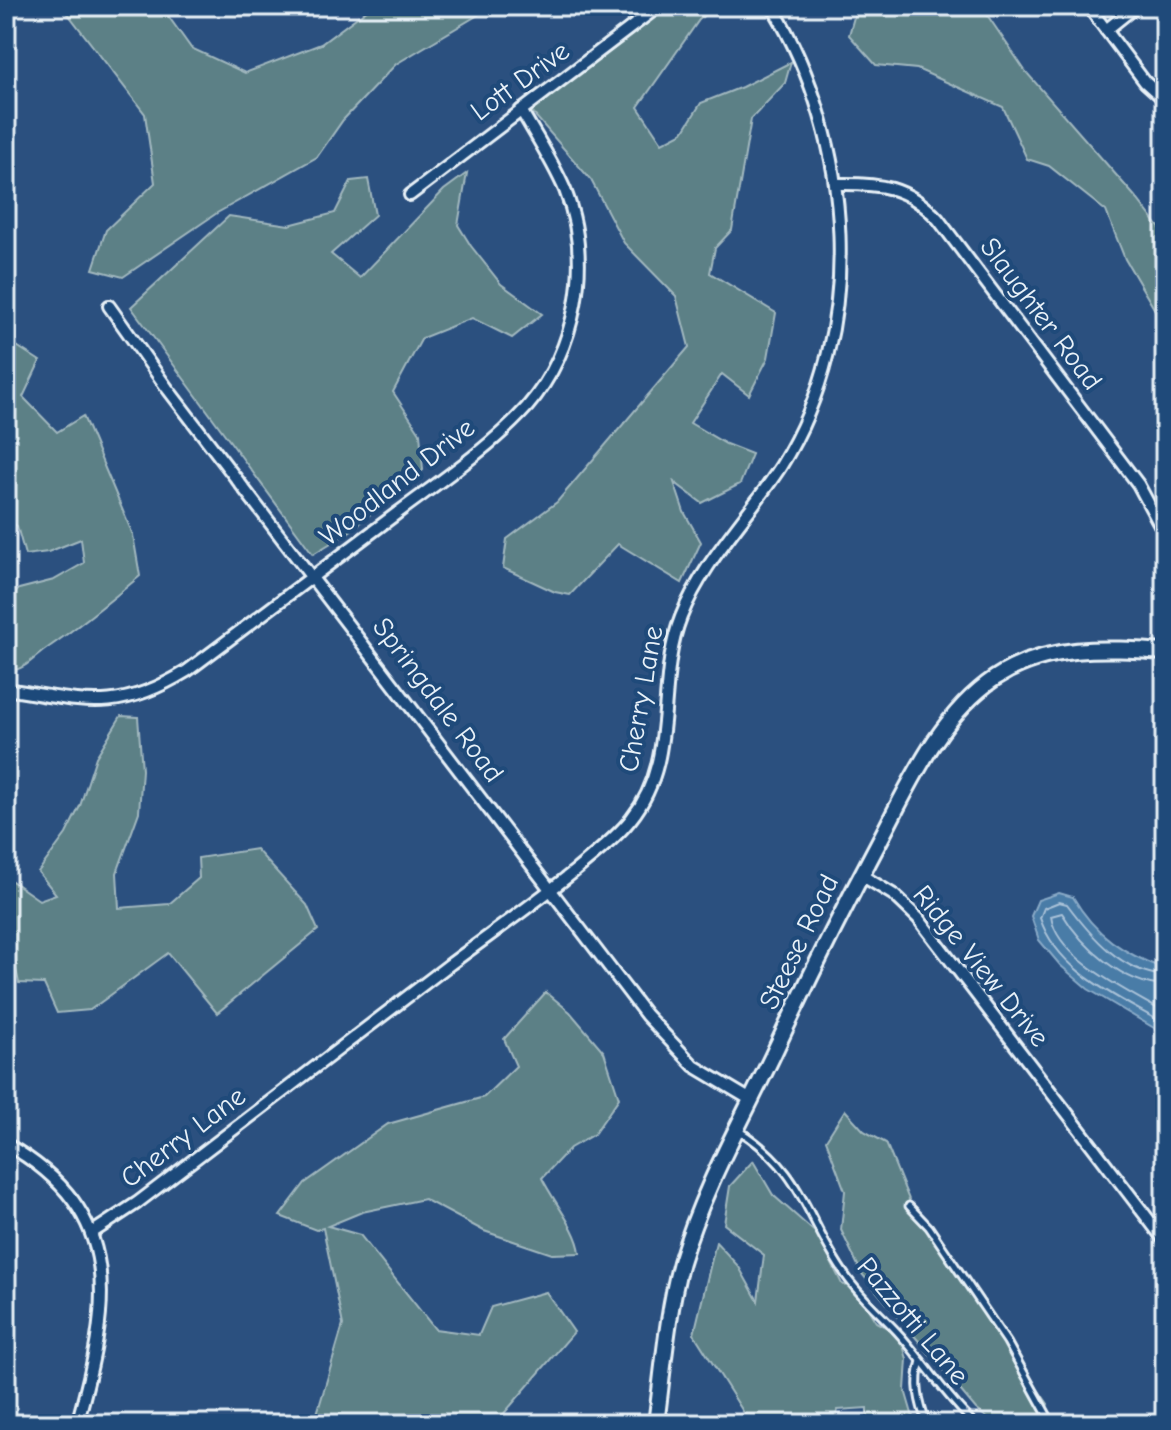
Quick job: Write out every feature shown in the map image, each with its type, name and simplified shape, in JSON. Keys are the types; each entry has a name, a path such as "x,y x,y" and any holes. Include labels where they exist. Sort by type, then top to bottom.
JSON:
{"street":[{"name":"Lott Drive","path":"410,195 659,6"},
{"name":"Cherry Lane","path":"93,1232 137,1203 551,890 620,832 647,794 661,755 671,653 683,612 701,578 782,464 808,412 826,362 837,305 839,231 836,184 822,118 809,82 772,6"},
{"path":"1088,6 1145,82 1165,100"},
{"path":"1106,30 1136,6"},
{"name":"Woodland Drive","path":"6,689 82,701 108,701 148,693 187,671 313,578 508,426 538,393 561,350 572,321 579,248 576,227 557,173 521,110"},
{"name":"Slaughter Road","path":"836,184 881,185 902,191 938,219 1138,484 1165,534"},
{"name":"Springdale Road","path":"109,306 167,388 672,1045 710,1078 751,1100"},
{"name":"Steese Road","path":"656,1424 672,1306 681,1264 699,1211 861,875 937,739 966,703 993,679 1034,659 1062,651 1093,649 1165,652"},
{"name":"Ridge View Drive","path":"861,875 894,895 918,918 1165,1241"},
{"path":"6,1144 24,1154 55,1181 93,1232 102,1310 77,1424"}],"lane":[{"name":"Pazzotti Lane","path":"737,1129 769,1151 784,1168 809,1205 845,1276 975,1424"},
{"name":"Pazzotti Lane","path":"909,1206 929,1227 1007,1342 1052,1424"},
{"path":"921,1361 918,1392 927,1424"}],"green space":[{"path":"62,6 161,6 191,48 245,73 321,44 372,6 493,6 396,64 343,120 317,157 217,213 123,277 93,269 106,230 155,183 145,114"},
{"path":"671,6 714,6 699,20 638,107 662,143 683,132 701,103 742,87 791,62 785,83 751,119 732,230 715,248 710,273 776,313 768,358 749,395 722,374 690,423 726,444 752,454 740,484 702,503 674,482 684,512 701,542 682,583 618,544 570,595 555,592 503,568 507,539 557,502 689,347 676,296 624,243 591,180 531,111"},
{"path":"857,6 981,6 1026,72 1165,235 1165,327 1125,259 1106,211 1049,166 1027,159 1003,107 917,69 876,65 849,35"},
{"path":"467,173 458,225 501,284 542,314 512,338 472,318 422,338 393,392 420,433 423,470 349,532 313,554 131,307 229,216 289,225 335,213 351,181 368,179 375,215 331,254 360,278 444,190"},
{"path":"6,339 40,361 23,397 57,432 83,416 133,535 140,576 30,662 6,673 6,603 19,589 54,580 84,563 81,539 48,552 25,555 17,526 6,518"},
{"path":"121,716 138,717 142,770 139,812 117,873 119,908 169,904 199,878 198,858 256,849 307,905 318,930 217,1013 168,953 90,1010 57,1013 44,984 19,983 6,924 6,877 39,900 56,894 38,872 66,834 80,806 96,757"},
{"path":"546,992 570,1012 604,1052 619,1098 594,1134 570,1148 542,1178 570,1225 580,1253 552,1254 484,1231 424,1199 362,1212 328,1226 360,1235 435,1329 479,1335 491,1307 546,1292 574,1332 495,1424 314,1424 343,1325 323,1228 316,1230 280,1216 305,1183 388,1124 484,1097 516,1066 504,1039"},
{"path":"845,1110 864,1131 886,1143 914,1212 1048,1404 1041,1424 995,1424 976,1409 862,1274 841,1230 845,1191 826,1140"},
{"path":"753,1161 773,1195 817,1234 842,1284 856,1290 876,1322 900,1335 907,1359 905,1390 915,1424 867,1424 867,1408 838,1410 834,1424 751,1424 694,1334 716,1242 739,1267 758,1301 764,1255 724,1224 730,1186"}],"water":[{"path":"1059,893 1073,897 1091,922 1112,942 1136,957 1165,969 1165,1040 1154,1028 1088,989 1060,965 1039,940 1031,916 1038,900"}]}
